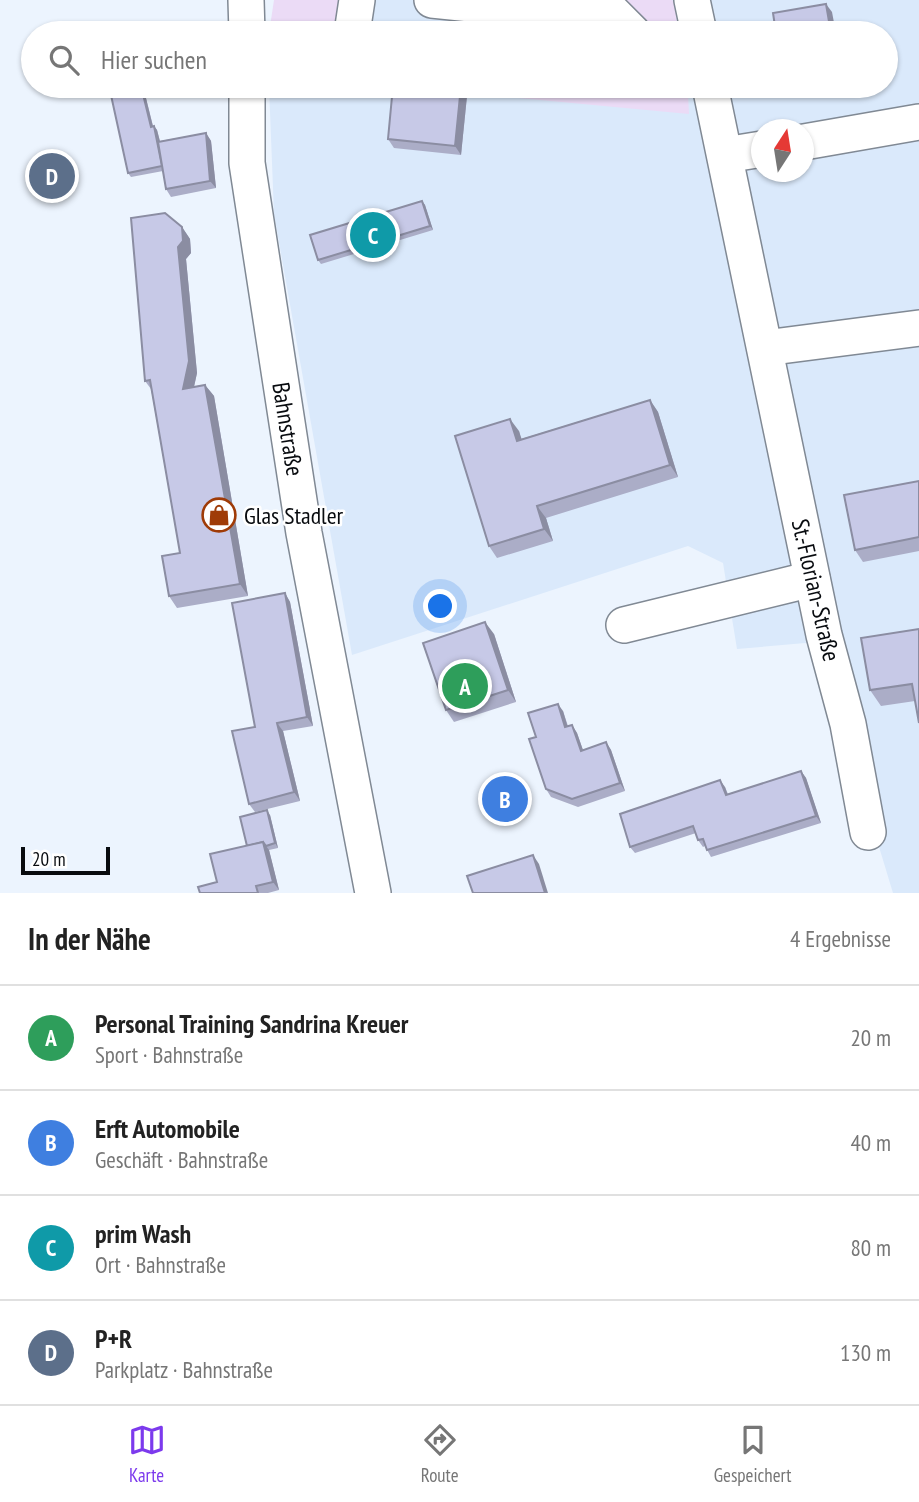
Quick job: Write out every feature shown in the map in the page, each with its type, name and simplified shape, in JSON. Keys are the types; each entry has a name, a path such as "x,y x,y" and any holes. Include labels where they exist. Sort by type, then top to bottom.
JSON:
{"street":[{"path":"246,0 247,21"},
{"path":"354,21 357,0"},
{"path":"432,0 574,15 580,21"},
{"path":"583,0 602,2 621,21"},
{"path":"692,0 696,21"},
{"name":"Bahnstraße","path":"247,98 247,163 304,533 373,893"},
{"name":"St.-Florian-Straße","path":"709,98 725,155 824,635 848,724 868,832"},
{"path":"814,140 919,122"},
{"path":"725,155 751,151"},
{"path":"765,348 919,328"},
{"path":"624,625 812,579"}],"shaded area":[{"path":"274,0 345,0 344,21 271,21"},
{"path":"326,0 919,0 919,893 893,893 817,642 737,649 723,563 688,546 352,655 274,214 269,98 898,98 898,21 325,21"},
{"path":"609,0 672,0 675,4 677,21 631,21"},
{"path":"520,98 688,98 689,114"}],"building":[{"path":"826,4 829,21 774,21 773,13"},
{"path":"112,98 144,98 151,127 154,126 162,166 128,173"},
{"path":"392,98 460,98 455,146 388,139"},
{"path":"206,133 210,181 166,189 158,142"},
{"path":"422,201 430,226 318,260 310,235"},
{"path":"165,213 182,227 183,241 178,247 189,361 183,389 205,385 240,584 169,596 162,556 180,553 150,380 145,381 131,218"},
{"path":"650,400 670,465 537,506 544,529 489,546 455,436 510,419 517,441"},
{"path":"919,481 919,537 855,550 844,495"},
{"path":"285,593 307,717 277,723 294,792 249,804 232,731 255,727 232,603"},
{"path":"485,622 508,690 446,710 423,643"},
{"path":"919,629 919,723 912,684 870,690 861,638"},
{"path":"558,704 565,727 572,725 581,751 606,742 620,783 572,799 546,789 529,739 536,737 528,713"},
{"path":"801,771 816,816 707,850 703,839 698,840 693,826 630,847 620,814 720,780 726,795"},
{"path":"267,810 275,843 266,846 263,842 247,846 240,817"},
{"path":"263,842 273,882 256,886 258,893 200,893 198,887 217,882 210,854"},
{"path":"533,855 545,893 473,893 467,876"}],"place":[{"name":"P+R","path":"52,176"},
{"name":"prim Wash","path":"373,235"},
{"name":"Glas Stadler","path":"219,515"},
{"name":"Personal Training Sandrina Kreuer","path":"465,686"},
{"name":"Erft Automobile","path":"505,799"}]}
